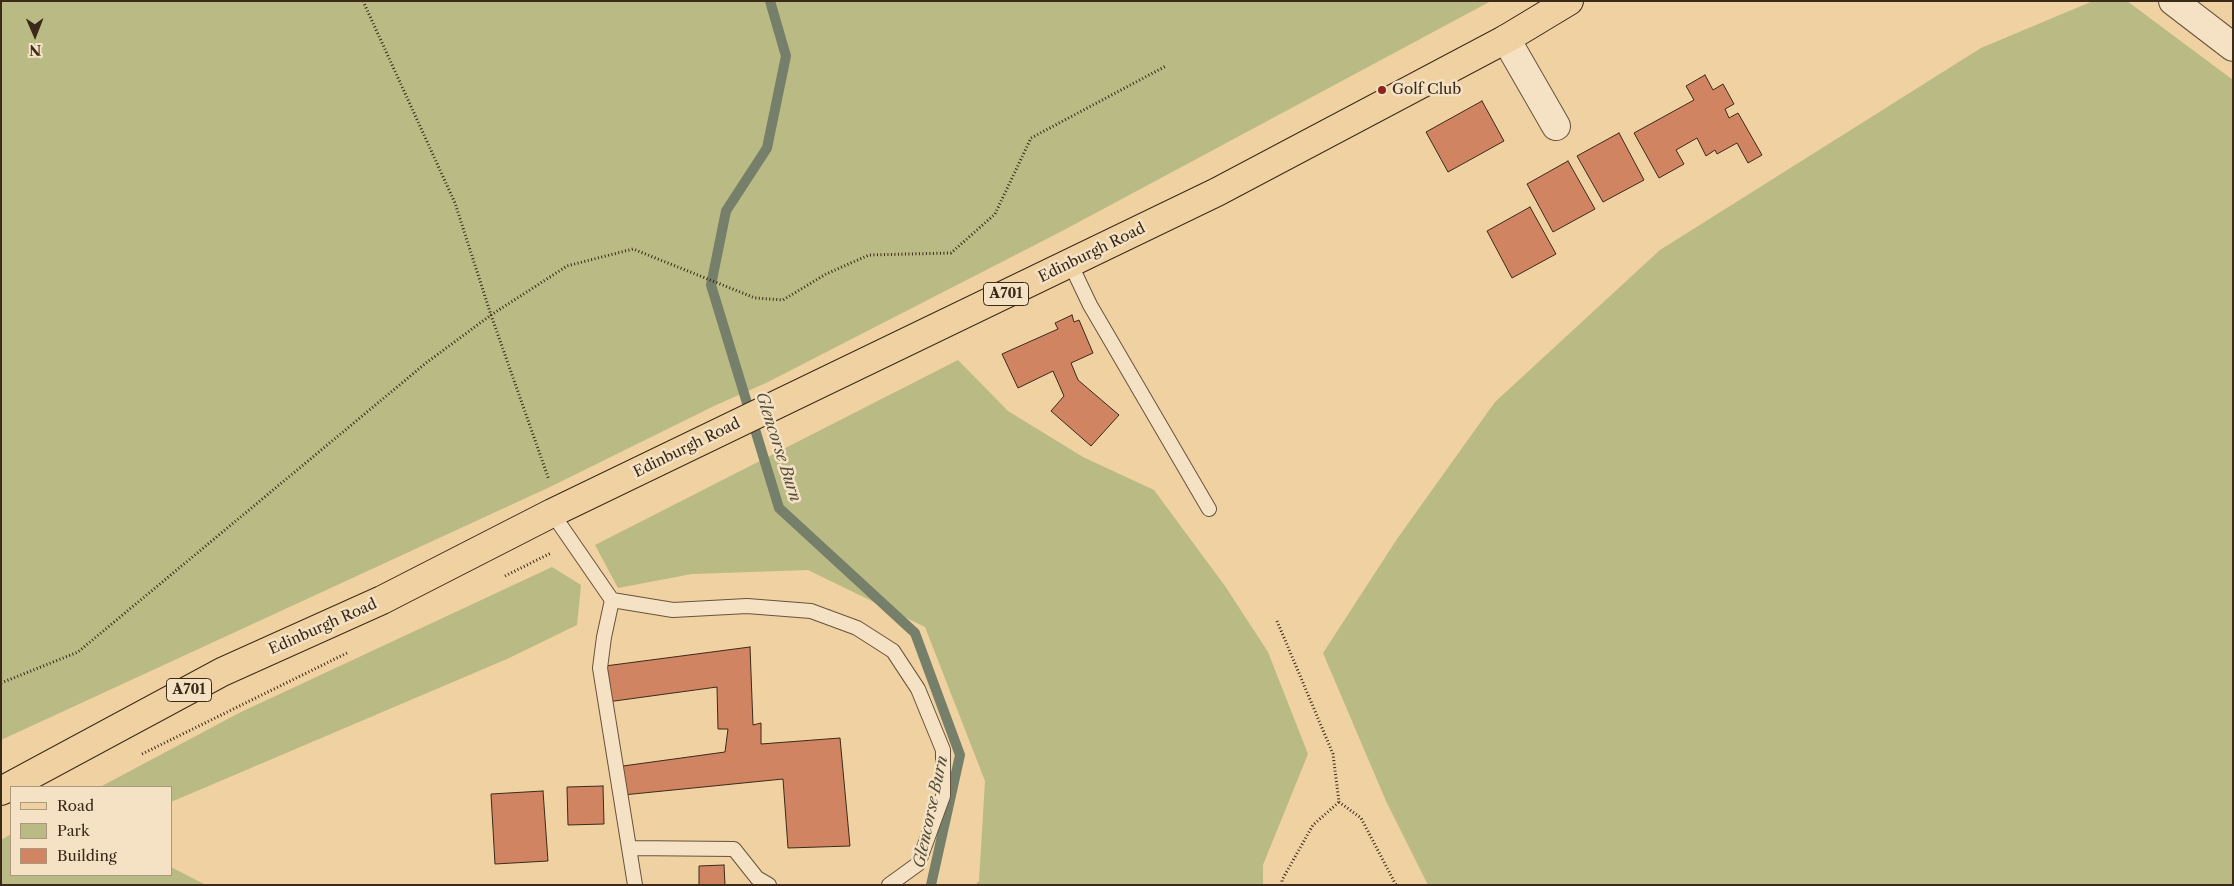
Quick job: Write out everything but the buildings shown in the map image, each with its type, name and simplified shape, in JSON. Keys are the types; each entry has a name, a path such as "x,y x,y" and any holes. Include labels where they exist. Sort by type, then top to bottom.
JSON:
{"main road":[{"name":"Edinburgh Road","path":"1,790 222,672 382,600 557,511 1217,192 1506,39 1570,1"}],"street":[{"path":"2173,1 2233,47"},
{"path":"1506,39 1556,126"}],"lane":[{"path":"1070,263 1090,305 1209,509"},
{"path":"557,511 572,543 612,600 600,668 635,885"},
{"path":"612,600 673,610 747,606 811,611 858,628 893,651 918,689 943,750 943,796 918,864 889,885"},
{"path":"629,848 734,850 757,878 770,885"}],"path":[{"path":"363,1 455,203 491,315 552,486 557,511"},
{"path":"1,684 78,652 426,363 491,315 567,266 633,249 755,298 783,300 826,274 869,255 951,253 995,214 1031,138 1166,66"},
{"path":"501,578 572,543"},
{"path":"1277,621 1334,754 1340,802 1361,818 1396,885"},
{"path":"137,757 350,652"},
{"path":"1282,885 1282,880 1313,825 1340,802"}],"green space":[{"path":"1,1 1491,1 1064,230 766,383 714,406 552,486 1,740"},
{"path":"2093,1 2127,1 2233,80 2233,885 1428,885 1386,801 1323,653 1397,539 1495,402 1660,250 1981,48"},
{"path":"958,360 1008,411 1083,457 1154,490 1225,586 1268,652 1308,754 1263,865 1263,885 975,885 979,881 985,781 925,627 808,570 692,574 618,588 595,545"},
{"path":"552,567 581,585 577,625 507,659 172,802 172,786 102,786 239,713"},
{"path":"10,835 10,876 172,876 172,868 206,885 1,885 1,840"}],"waterway":[{"name":"Glencorse Burn","path":"770,1 786,56 767,148 726,211 711,285 779,508 915,633 960,755 931,885"}],"place":[{"name":"Golf Club","path":"1382,90"}]}
